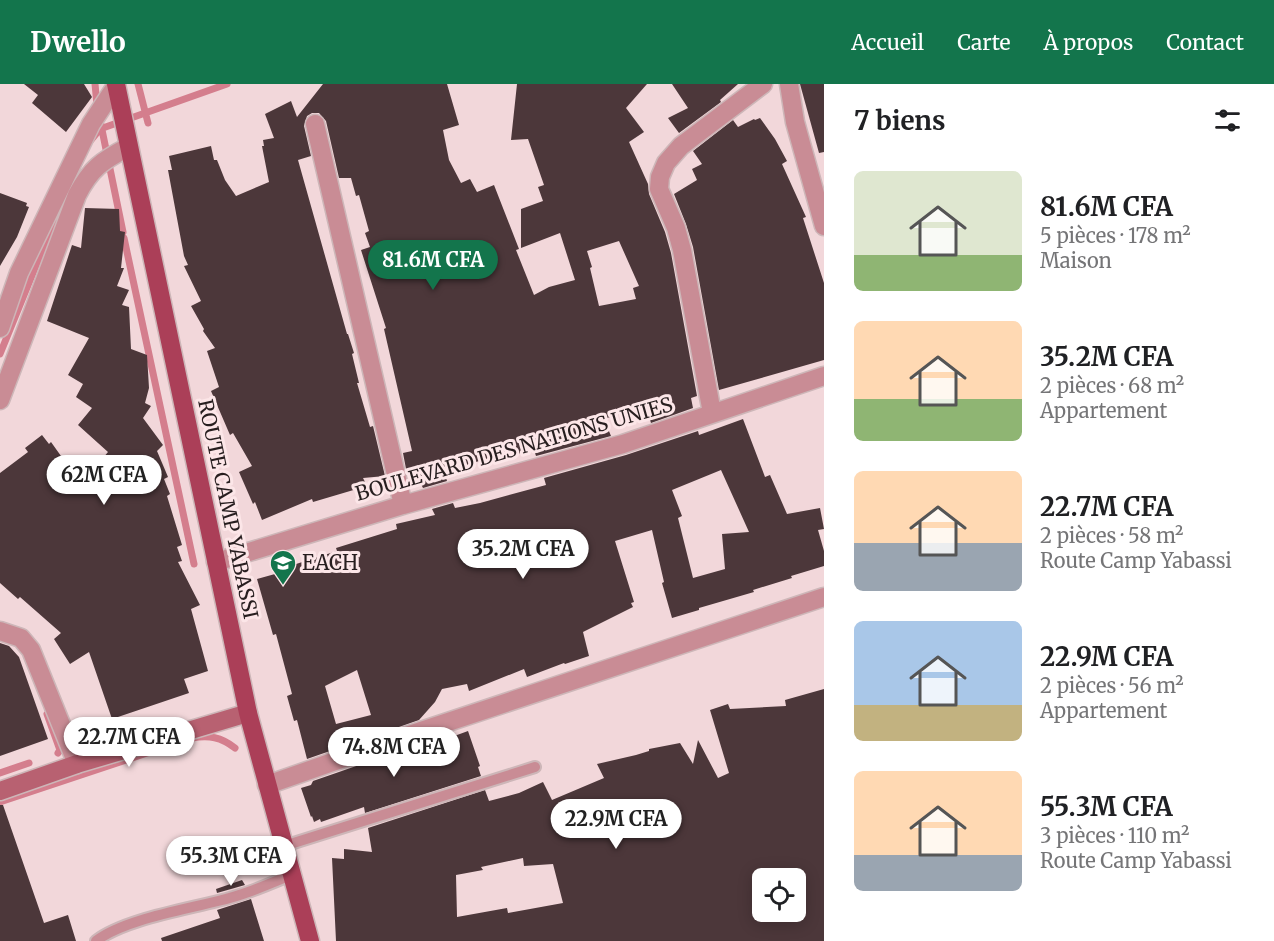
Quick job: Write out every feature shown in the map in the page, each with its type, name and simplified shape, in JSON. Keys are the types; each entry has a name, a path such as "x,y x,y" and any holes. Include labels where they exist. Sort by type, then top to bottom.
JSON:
{"main road":[{"name":"ROUTE CAMP YABASSI","path":"117,91 248,713 310,941"}],"street":[{"path":"712,413 682,250 676,228 660,189 660,177 666,163 681,146 763,84"},
{"path":"789,84 795,122 824,226"},
{"path":"0,328 24,262 91,124 117,91"},
{"path":"315,124 403,505"},
{"path":"0,400 76,195 87,176 100,162 127,142"},
{"name":"BOULEVARD DES NATIONS UNIES","path":"216,562 403,505 623,444 824,376"},
{"path":"267,785 421,731 824,597"},
{"path":"0,631 21,638 31,650 76,765"},
{"path":"0,791 76,765 248,713"}],"lane":[{"path":"284,846 536,767"},
{"path":"96,941 105,934 161,915 253,891 291,874"}],"building":[{"path":"24,84 84,84 92,97 66,132 32,103 38,95"},
{"path":"323,84 447,84 459,125 443,130 449,160 461,183 470,179 477,192 494,185 534,295 549,287 575,280 560,233 521,248 521,209 543,201 538,187 544,185 528,139 511,140 517,84 647,84 626,108 644,132 629,142 648,184 649,194 671,253 697,396 691,398 693,408 651,423 646,407 641,409 640,407 604,419 611,436 536,456 534,450 508,456 508,452 444,472 447,481 423,488 418,478 412,479 411,474 407,474 403,453 412,451 384,329 386,328 361,250 370,247 365,233 369,231 359,195 356,196 351,178 339,178 326,121 319,113 312,113 307,116 304,126 311,156 298,160 354,353 352,354 359,383 357,383 370,427 373,426 385,476 363,478 367,486 313,502 312,499 262,520 239,472 252,466 233,433 230,435 211,391 219,387 207,351 215,348 203,331 191,306 201,301 184,266 188,265 184,256 168,170 172,170 169,156 211,146 214,160 217,160 225,180 236,196 269,182 262,146 264,146 263,140 274,138 265,114 291,101 297,117","holes":["619,241 639,286 633,288 636,299 599,306 587,251"]},
{"path":"672,84 738,84 720,100 721,102 679,133 668,118 688,108"},
{"path":"800,84 824,84 824,152 819,153"},
{"path":"760,118 787,161 782,164 806,217 803,218 824,283 824,360 719,390 693,247 674,194 697,180 692,169 702,164 693,151 733,120 738,127"},
{"path":"0,193 27,203 26,206 29,207 17,237 0,266"},
{"path":"85,208 119,209 120,231 125,232 121,268 124,268 117,286 129,290 122,305 129,307 131,349 147,355 149,388 145,403 151,406 143,418 163,445 157,451 168,477 164,479 170,494 167,496 182,545 177,547 182,561 178,562 200,605 191,609 208,671 184,679 189,693 112,719 89,652 70,664 54,639 61,633 20,597 18,599 0,583 0,473 28,452 25,448 42,435 49,444 51,442 81,484 108,452 78,425 92,408 76,397 83,384 68,375 89,338 47,321 72,245 81,248"},
{"path":"743,419 765,477 770,475 787,514 820,508 824,529 818,530 824,551 824,566 753,590 754,592 672,618 662,583 664,582 652,530 615,541 634,602 631,603 633,607 583,632 589,656 527,677 524,669 469,691 467,684 442,689 435,702 419,720 307,759 297,720 294,721 287,696 292,694 276,634 273,635 257,579 275,574 274,571 337,551 336,548 397,529 396,524 435,515 432,509 453,503 455,508 480,503 546,485 544,478 626,455 698,431 699,435","holes":["721,470 749,532 722,534 725,569 693,578 678,518 682,516 672,490","357,670 371,715 336,724 325,686"]},
{"path":"0,643 9,646 19,657 48,739 0,756"},
{"path":"824,689 824,941 336,941 332,858 344,859 344,849 372,852 368,828 485,790 489,801 519,793 543,782 552,800 604,778 597,764 636,755 649,751 649,749 680,743 693,764 698,740 718,778 729,773 710,710 728,704 730,709 786,706 785,700","holes":["523,858 524,866 553,864 563,903 508,913 507,908 457,917 456,875"]},
{"path":"468,731 480,766 478,767 481,776 365,813 364,807 321,822 320,819 314,822 311,817 301,788 311,785 313,781 437,738 438,742"},
{"path":"0,805 3,805 44,923 68,915 76,941 0,941"},
{"path":"242,880 245,885 217,893 216,889"},
{"path":"251,899 264,941 162,941 161,938 220,918 217,910"}],"waterway":[{"path":"95,84 97,105"},
{"path":"138,84 148,123"},
{"path":"91,140 100,129 227,84"},
{"path":"101,125 123,232"},
{"path":"0,354 59,209"},
{"path":"124,238 194,564"},
{"path":"47,714 60,750 58,753"},
{"path":"192,738 215,738 235,748"},
{"path":"0,802 159,749"},
{"path":"0,773 29,763"}],"place":[{"name":"EACH","path":"283,586"}]}
